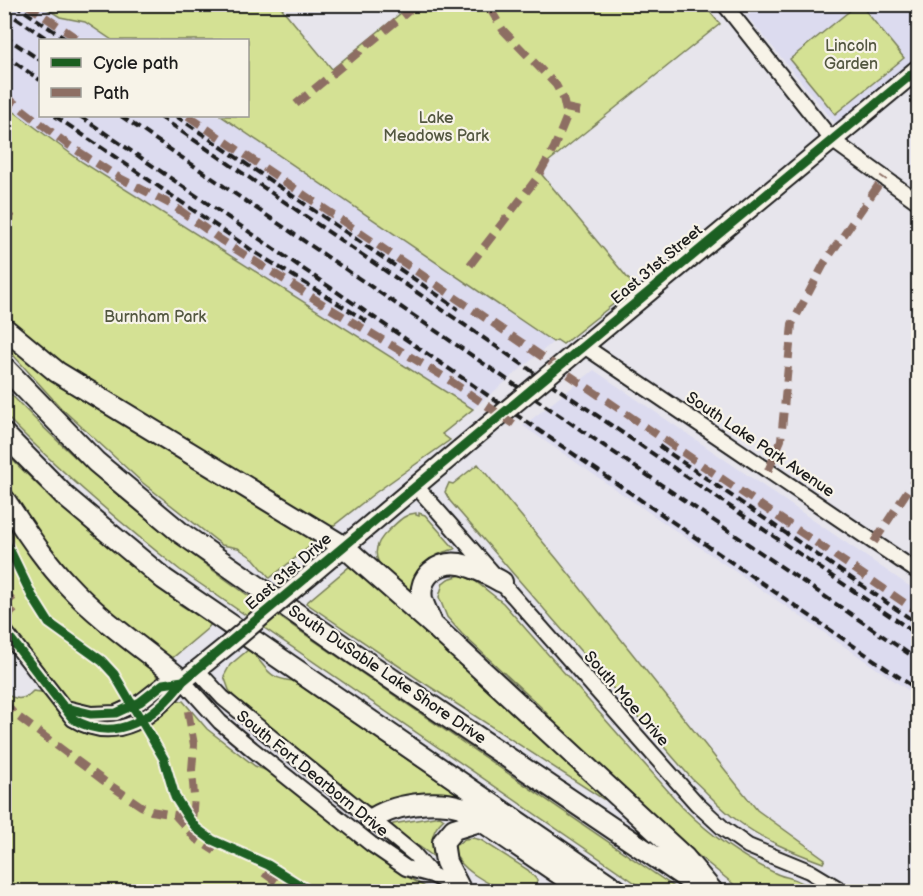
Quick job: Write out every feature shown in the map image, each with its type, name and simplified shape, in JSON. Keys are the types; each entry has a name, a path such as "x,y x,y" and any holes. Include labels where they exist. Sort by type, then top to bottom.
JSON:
{"highway":[{"path":"4,328 57,372 343,546 434,626 684,857 713,891"},
{"name":"South DuSable Lake Shore Drive","path":"4,367 96,462 181,533 353,653 706,891"},
{"path":"4,434 66,497 164,579 620,891"},
{"path":"4,500 49,564 68,586 99,615 190,676"},
{"path":"434,626 422,600 422,587 435,568 446,564 468,566 502,582"},
{"path":"371,820 382,812 438,802 461,807 586,891"},
{"path":"462,890 446,862 443,842 454,829 480,820"}],"main road":[{"name":"East 31st Street","path":"416,485 918,69"},
{"name":"East 31st Drive","path":"190,676 416,485"}],"street":[{"path":"732,7 832,140 918,202"},
{"name":"South Lake Park Avenue","path":"579,349 918,573"},
{"name":"South Moe Drive","path":"416,485 697,804 724,829 748,846 809,871 844,891"},
{"path":"4,630 73,719 81,724 97,728 120,729 132,724 173,695 190,676"},
{"name":"South Fort Dearborn Drive","path":"190,676 223,698 414,854 432,875"},
{"name":"South Fort Dearborn Drive","path":"190,676 220,722 371,844 406,868 432,875 462,890"}],"shaded area":[{"path":"5,5 60,5 111,39 39,39 39,117 222,117 553,342 473,409 82,162 5,105"},
{"path":"761,5 918,5 918,57 836,124 747,16"},
{"path":"594,370 918,592 918,697 523,426"}],"green space":[{"name":"Lake Meadows Park","path":"41,5 279,5 332,69 411,5 704,5 720,24 538,170 635,287 563,344 557,340 553,342 222,117 249,117 249,39 110,39 85,22 60,17"},
{"name":"Lincoln Garden","path":"857,5 870,5 864,9 904,58 835,114 790,59"},
{"name":"Burnham Park","path":"5,105 82,162 473,409 442,434 450,440 333,526 326,527 91,386 5,321"},
{"path":"4,339 314,540 309,547 270,578 254,559 238,548 222,545 143,483 61,408 5,346"},
{"path":"4,387 89,470 213,571 680,891 647,891 180,570 90,495 5,415"},
{"path":"4,452 67,512 111,549 180,602 179,604 211,624 207,629 170,660 101,607 38,538 5,489"},
{"path":"478,464 557,559 757,810 825,859 823,863 779,845 748,828 692,779 450,501 445,492 449,483 453,484"},
{"path":"416,513 419,516 419,513 425,515 455,549 437,555 421,569 412,594 381,566 376,549 380,540 395,524"},
{"path":"4,518 60,593 156,672 157,681 127,704 96,710 73,703 60,693 5,620"},
{"path":"349,567 360,572 606,796 606,799 418,679 306,603"},
{"path":"461,575 475,581 503,603 694,818 726,845 750,860 818,891 742,891 694,852 571,742 543,709 462,634 447,617 439,597 443,583"},
{"path":"248,650 271,674 294,681 472,804 373,807 364,805 236,700 224,676 230,665"},
{"path":"33,691 41,692 69,722 99,733 175,700 183,701 207,729 255,766 270,772 369,850 432,891 5,891 4,692 12,697 20,698"},
{"path":"440,816 444,819 436,828 433,836 433,856 391,827 393,824"},
{"path":"465,839 481,840 528,870 537,880 534,891 503,890 466,868 456,854 455,846"}],"railway":[{"path":"14,4 66,39"},
{"path":"4,10 48,39"},
{"path":"4,36 39,59"},
{"path":"4,55 39,79"},
{"path":"56,117 256,253 368,322"},
{"path":"81,117 918,690"},
{"path":"122,117 918,660"},
{"path":"160,117 918,635"},
{"path":"177,117 458,309"},
{"path":"659,446 918,624"}],"marked path":[{"path":"26,4 78,39"},
{"path":"296,104 417,4"},
{"path":"470,265 537,178 554,148 567,116 563,98 556,85 503,30 487,4"},
{"path":"4,95 67,144 118,177 174,206 221,240 446,378 514,424"},
{"path":"566,108 580,111"},
{"path":"189,117 918,612"},
{"path":"768,471 781,440 792,324 825,262 884,177"},
{"path":"4,213 13,219"},
{"path":"874,542 918,475"},
{"path":"4,590 15,605 15,609 4,619"},
{"path":"4,701 13,713 104,781 151,811 175,815 196,839 215,851"},
{"path":"188,711 194,745 192,821"},
{"path":"264,873 291,892"}],"cycle path":[{"path":"4,630 73,719 89,726 105,729 120,728 148,716 183,681 918,69"},
{"path":"4,538 32,596 49,623 102,661 114,674 164,759 175,797 197,829 212,840 268,865 311,892"},
{"path":"66,708 91,714 116,713 140,702 163,684 183,681"}]}
